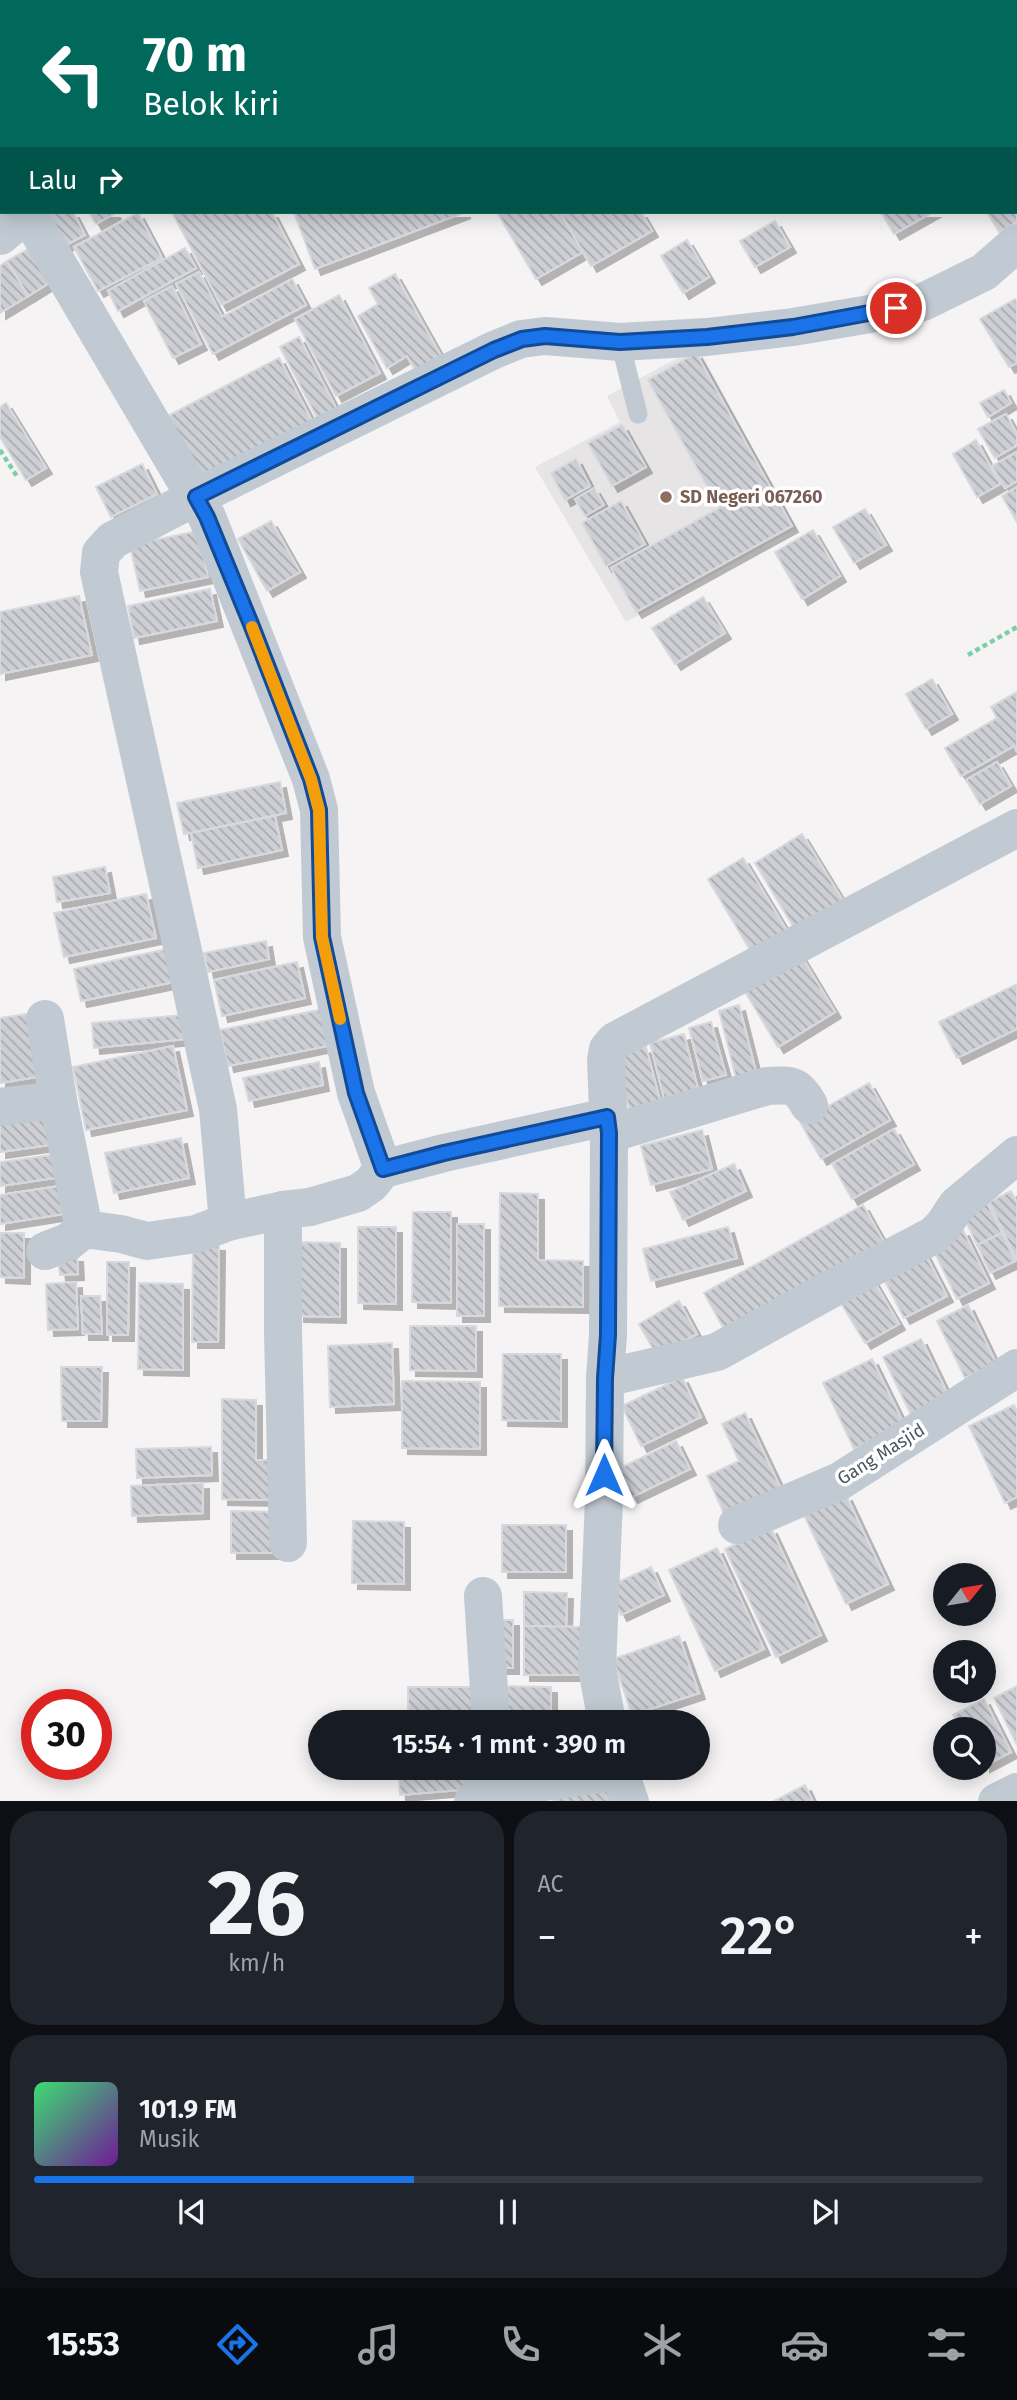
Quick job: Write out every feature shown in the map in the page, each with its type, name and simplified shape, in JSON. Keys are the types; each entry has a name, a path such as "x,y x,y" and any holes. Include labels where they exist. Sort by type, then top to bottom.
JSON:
{"street":[{"path":"18,220 207,517 311,779 319,810 322,937 356,1093 383,1169"},
{"path":"228,1222 218,1109 99,572 101,553 113,540 196,497 494,350 522,339 545,336 620,342 707,337 793,327 870,314 923,302 984,272 1017,243"},
{"path":"605,1710 597,1668 608,1335 608,1049 615,1041 1017,828"},
{"path":"45,1019 84,1229"},
{"path":"45,1251 68,1242 84,1229 147,1241 196,1234 228,1222 310,1207 358,1194 383,1169 444,1153 608,1125 767,1086 793,1086 800,1089 809,1105"},
{"path":"0,1107 58,1100"},
{"path":"605,1378 717,1352 934,1235 957,1205 1017,1155"},
{"path":"283,1210 288,1543"},
{"name":"Gang Masjid","path":"737,1525 840,1481 1017,1368"},
{"path":"483,1596 490,1710"},
{"path":"488,1786 623,1780"},
{"path":"997,1801 1017,1792"}],"lane":[{"path":"620,342 638,414"}],"path":[{"path":"0,450 18,478"},
{"path":"968,655 1017,627"}],"shaded area":[{"name":"SD Negeri 067260","path":"698,347 796,528 626,622 535,467 620,422 607,396"}],"building":[{"path":"49,214 74,214 85,235 66,245"},
{"path":"90,214 113,214 96,224"},
{"path":"139,214 162,258 98,291 74,247"},
{"path":"173,214 273,214 299,264 221,305"},
{"path":"295,214 460,214 315,269"},
{"path":"498,214 561,214 583,252 536,279"},
{"path":"561,214 642,214 652,231 591,266"},
{"path":"882,214 929,214 894,234"},
{"path":"988,214 1017,214 1017,222 999,232"},
{"path":"775,221 790,247 755,267 740,241"},
{"path":"687,240 709,277 683,293 661,256"},
{"path":"33,246 54,280 28,296 7,261"},
{"path":"185,248 196,268 118,311 108,291"},
{"path":"7,261 28,296 0,313 0,266"},
{"path":"199,272 222,317 292,279 306,305 213,354 176,284"},
{"path":"395,274 441,356 415,370 407,356 387,368 358,316 378,304 369,288"},
{"path":"172,286 201,344 173,358 144,301"},
{"path":"339,295 380,373 336,396 295,319"},
{"path":"1015,299 1017,363 1009,367 980,319"},
{"path":"299,337 336,408 317,418 280,347"},
{"path":"696,353 792,526 636,612 611,568 719,508 648,380"},
{"path":"279,358 312,421 195,482 162,419"},
{"path":"1004,390 1011,403 988,417 980,403"},
{"path":"6,403 46,468 26,480 0,437 0,407"},
{"path":"1006,414 1017,434 1017,445 995,458 978,429"},
{"path":"622,425 646,467 612,486 588,443"},
{"path":"976,440 1000,484 977,497 953,454"},
{"path":"1017,452 1017,481 1005,488 992,466"},
{"path":"576,459 590,486 565,500 551,473"},
{"path":"142,464 157,494 111,517 96,487"},
{"path":"1017,487 1017,522 1002,496"},
{"path":"594,488 604,505 585,516 575,499"},
{"path":"621,501 645,544 606,566 582,523"},
{"path":"865,509 886,545 854,563 833,527"},
{"path":"271,521 300,572 267,591 238,539"},
{"path":"813,530 840,576 802,599 775,552"},
{"path":"198,531 208,577 140,591 130,545"},
{"path":"210,589 217,621 134,638 128,606"},
{"path":"79,596 92,655 0,674 0,612"},
{"path":"703,597 725,633 675,664 652,628"},
{"path":"932,679 952,714 926,729 906,694"},
{"path":"1017,692 1017,752 1014,746 961,776 945,748 997,718 991,707"},
{"path":"997,762 1011,786 980,804 966,780"},
{"path":"280,782 286,813 184,834 177,803"},
{"path":"275,816 282,850 198,868 191,833"},
{"path":"802,834 843,901 796,931 755,863"},
{"path":"743,858 793,941 757,962 708,879"},
{"path":"105,867 110,893 57,902 53,877"},
{"path":"146,894 156,938 64,957 54,913"},
{"path":"266,941 269,959 208,972 204,953"},
{"path":"167,949 174,982 81,1001 74,969"},
{"path":"800,954 835,1012 778,1047 743,988"},
{"path":"297,962 305,998 222,1016 214,980"},
{"path":"1017,984 1017,1029 957,1058 939,1022"},
{"path":"739,1005 757,1076 737,1082 719,1011"},
{"path":"324,1009 332,1045 228,1066 220,1030"},
{"path":"27,1014 37,1077 0,1083 0,1018"},
{"path":"183,1015 186,1039 94,1048 92,1023"},
{"path":"711,1022 726,1075 703,1081 689,1028"},
{"path":"684,1034 698,1089 664,1098 650,1043"},
{"path":"173,1046 187,1110 86,1130 73,1067"},
{"path":"646,1047 663,1112 632,1120 615,1055"},
{"path":"319,1062 323,1085 249,1101 243,1078"},
{"path":"869,1083 890,1120 821,1159 800,1122"},
{"path":"52,1115 57,1144 0,1152 0,1123"},
{"path":"894,1129 914,1164 852,1199 832,1164"},
{"path":"702,1130 712,1169 651,1185 641,1146"},
{"path":"181,1138 189,1178 114,1193 105,1153"},
{"path":"59,1154 62,1177 0,1186 0,1162"},
{"path":"734,1164 746,1191 683,1220 670,1192"},
{"path":"60,1186 64,1214 0,1224 0,1195"},
{"path":"1011,1191 1017,1203 1017,1260 989,1202"},
{"path":"500,1193 538,1194 538,1260 583,1261 583,1307 499,1306"},
{"path":"984,1197 1002,1233 977,1245 960,1209"},
{"path":"863,1205 885,1244 726,1333 704,1293"},
{"path":"413,1212 451,1212 451,1303 412,1302"},
{"path":"457,1224 484,1224 484,1316 457,1316"},
{"path":"358,1227 396,1227 396,1304 358,1303"},
{"path":"728,1227 737,1258 651,1281 643,1249"},
{"path":"963,1230 989,1283 957,1299 931,1245"},
{"path":"0,1233 24,1233 24,1278 0,1277"},
{"path":"1002,1233 1015,1261 990,1273 977,1245"},
{"path":"298,1242 340,1243 340,1317 298,1316"},
{"path":"193,1244 219,1245 218,1342 192,1342"},
{"path":"920,1244 947,1296 904,1318 877,1266"},
{"path":"58,1256 77,1256 78,1274 60,1275"},
{"path":"107,1262 129,1262 128,1335 107,1335"},
{"path":"872,1278 899,1324 865,1343 838,1298"},
{"path":"76,1282 78,1329 48,1330 46,1284"},
{"path":"139,1283 183,1284 183,1370 138,1369"},
{"path":"81,1296 100,1296 102,1334 83,1334"},
{"path":"679,1301 697,1334 657,1356 639,1324"},
{"path":"968,1305 996,1363 965,1378 937,1321"},
{"path":"410,1326 476,1326 476,1371 410,1370"},
{"path":"921,1339 950,1399 912,1417 883,1357"},
{"path":"392,1343 394,1404 330,1407 328,1346"},
{"path":"503,1354 561,1354 561,1421 502,1420"},
{"path":"872,1359 904,1424 854,1449 823,1383"},
{"path":"61,1367 102,1367 101,1421 62,1421"},
{"path":"682,1377 701,1417 641,1446 622,1406"},
{"path":"402,1381 480,1382 480,1449 402,1448"},
{"path":"222,1399 256,1400 256,1460 273,1460 272,1500 222,1499"},
{"path":"1014,1405 1017,1412 1017,1497 1005,1503 969,1426"},
{"path":"745,1413 783,1493 726,1518 707,1476 739,1461 722,1424"},
{"path":"676,1441 690,1469 632,1497 618,1469"},
{"path":"211,1447 212,1475 137,1478 136,1449"},
{"path":"203,1483 203,1513 132,1516 131,1486"},
{"path":"846,1495 888,1584 846,1604 804,1515"},
{"path":"231,1511 275,1512 275,1553 231,1553"},
{"path":"353,1521 404,1522 404,1584 352,1583"},
{"path":"502,1525 566,1525 566,1572 502,1572"},
{"path":"771,1528 821,1635 776,1657 725,1549"},
{"path":"717,1548 764,1649 715,1671 669,1570"},
{"path":"651,1567 664,1595 621,1615 607,1587"},
{"path":"524,1592 567,1593 566,1627 524,1626"},
{"path":"494,1620 513,1620 513,1668 494,1668"},
{"path":"524,1626 584,1627 584,1675 524,1675"},
{"path":"679,1636 699,1693 647,1710 630,1710 613,1659"},
{"path":"501,1686 551,1687 551,1710 501,1710"},
{"path":"1017,1686 1017,1745 996,1702 996,1697"},
{"path":"408,1687 480,1687 479,1710 408,1710"},
{"path":"976,1703 986,1703 993,1717 954,1717 953,1715"},
{"path":"996,1723 1011,1752 996,1760"},
{"path":"399,1780 482,1780 483,1788 400,1795"},
{"path":"596,1780 611,1780 615,1801 553,1801 551,1790"},
{"path":"805,1785 813,1801 774,1801"}],"slow traffic":[{"path":"252,627 311,779 319,810 322,937 340,1019"}],"place":[{"name":"SD Negeri 067260","path":"666,497"}],"route":[{"path":"604,1475 608,1335 607,1117 383,1169 356,1093 322,937 319,810 311,779 251,624 207,517 196,497 494,350 522,339 545,336 620,342 707,337 793,327 896,308"}]}
